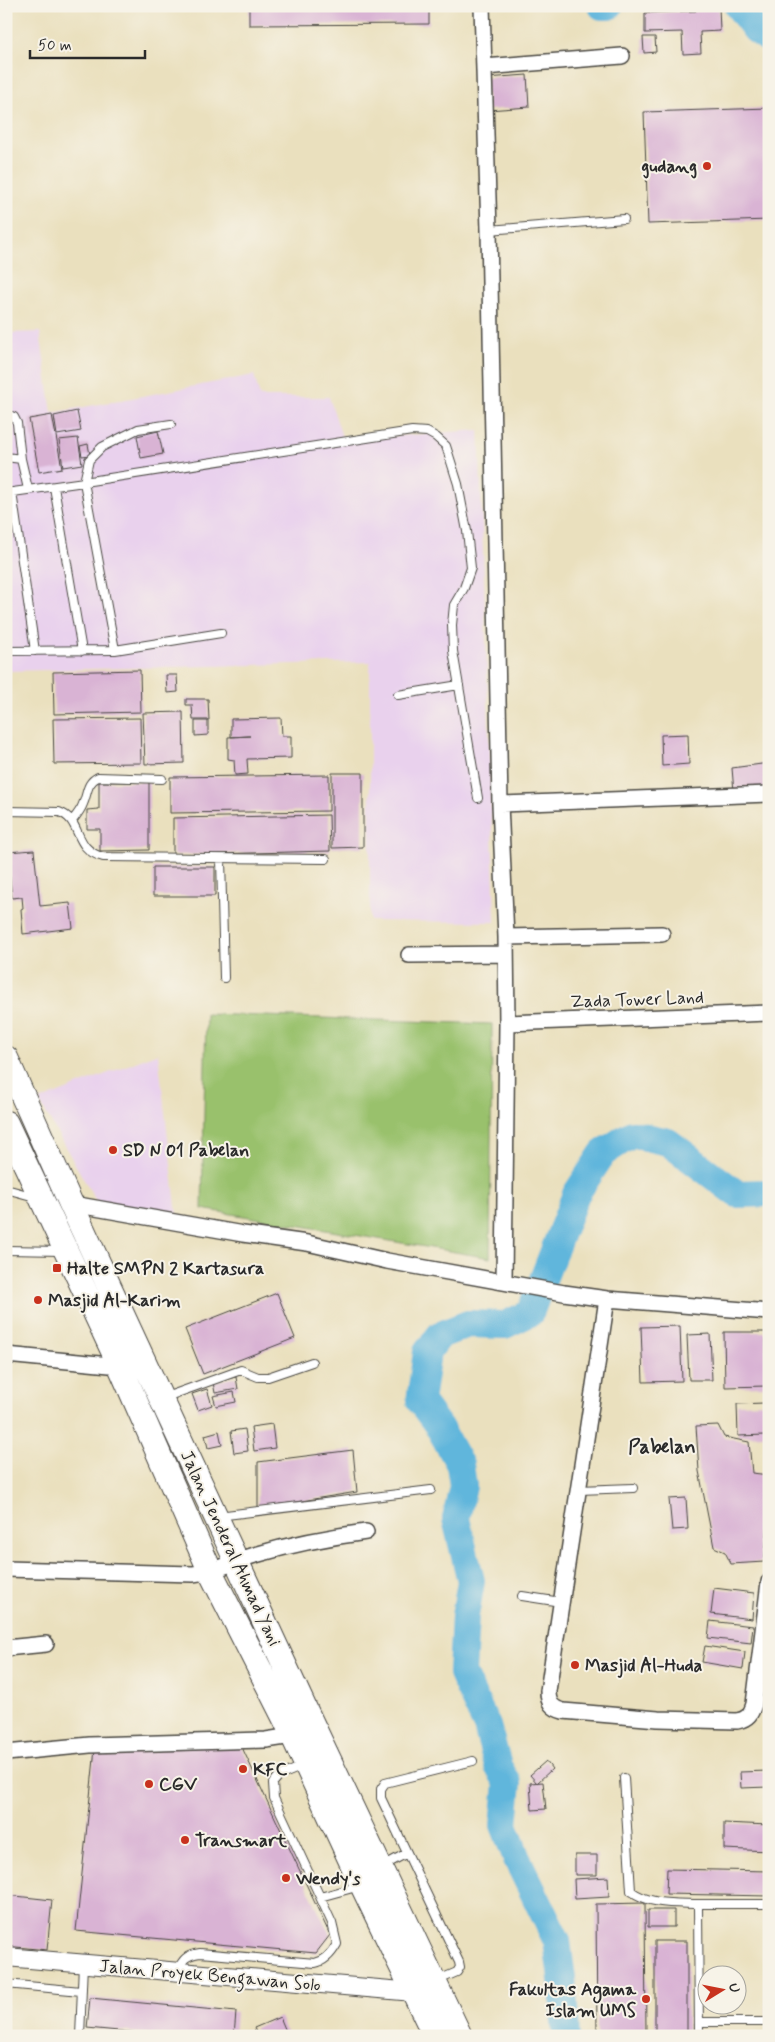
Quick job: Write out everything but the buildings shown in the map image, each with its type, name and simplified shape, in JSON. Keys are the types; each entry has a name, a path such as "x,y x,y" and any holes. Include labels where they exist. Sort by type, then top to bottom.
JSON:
{"highway":[{"name":"Jalan Jenderal Ahmad Yani","path":"6,1058 71,1204 237,1560 294,1722 306,1765 362,1885 424,1987 460,2036"},
{"name":"Jalan Jenderal Ahmad Yani","path":"6,1123 120,1366 211,1572 294,1722 380,1868 424,1987 434,2036"}],"street":[{"path":"482,6 489,230 500,804 506,936 507,1023 504,1281"},
{"path":"484,66 622,56"},
{"path":"500,804 769,794"},
{"path":"506,936 662,934"},
{"path":"409,955 506,954"},
{"name":"Zada Tower Land","path":"507,1023 769,1013"},
{"path":"42,1198 243,1234 307,1243 387,1261 564,1293 607,1299 769,1312"},
{"path":"607,1299 548,1699 554,1708 563,1711 658,1719 737,1721 749,1716 754,1704 769,1582"},
{"path":"6,1355 120,1366"},
{"path":"6,1569 193,1574 211,1572 237,1560 292,1544 366,1532"},
{"path":"6,1648 46,1644"},
{"path":"6,1753 90,1745 266,1740 294,1722"},
{"name":"Jalan Proyek Bengawan Solo","path":"6,1957 176,1972 424,1987"}],"lane":[{"path":"489,230 624,219"},
{"path":"6,414 14,417 17,424 21,459 28,489"},
{"path":"115,650 84,482 89,460 102,448 138,429 171,424"},
{"path":"35,651 9,492 54,487 412,431 427,432 446,446 458,484 468,540 471,568 464,588 454,605 452,625 453,651 478,798"},
{"path":"6,457 21,459"},
{"path":"54,487 82,651"},
{"path":"6,650 115,650 221,633"},
{"path":"398,695 459,685"},
{"path":"72,821 84,804 88,786 92,780 98,777 162,778"},
{"path":"6,811 59,812 66,814 72,821 87,850 94,855 103,857 326,859"},
{"path":"221,859 224,978"},
{"path":"6,1189 42,1198"},
{"path":"6,1250 66,1251"},
{"path":"161,1398 241,1370 258,1377 268,1377 312,1362"},
{"path":"579,1490 633,1488"},
{"path":"216,1517 431,1490"},
{"path":"522,1596 561,1602"},
{"path":"424,1987 457,1972 460,1967 459,1962 381,1798 380,1789 385,1783 473,1761"},
{"path":"176,1972 182,1960 188,1955 200,1953 315,1962 323,1961 332,1952 337,1944 332,1924 274,1798 273,1783 279,1776 306,1765"},
{"path":"624,1778 631,1891 640,1897 652,1901 698,1904 769,1904"},
{"path":"380,1868 407,1853"},
{"path":"320,1897 362,1885"},
{"path":"698,1904 698,2036"},
{"path":"80,2036 83,1964"},
{"path":"6,1984 81,1990"},
{"path":"698,2022 769,2022"}],"shaded area":[{"path":"40,332 52,413 254,375 260,397 329,397 343,440 479,430 495,922 370,921 370,662 6,671 6,333"},
{"path":"158,1053 177,1215 99,1206 39,1101"}],"green space":[{"path":"206,1014 492,1024 490,1258 202,1209"}],"waterway":[{"path":"602,6 609,6"},
{"path":"738,6 756,30 769,39"},
{"path":"566,2036 557,1941 517,1859 504,1825 508,1783 498,1766 487,1726 462,1673 465,1616 471,1581 456,1519 463,1486 460,1465 439,1427 420,1401 427,1352 440,1335 468,1324 505,1325 530,1313 576,1194 603,1153 632,1134 668,1142 737,1194 769,1193"}],"place":[{"name":"gudang","path":"707,166"},
{"name":"SD N 01 Pabelan","path":"113,1150"},
{"name":"Halte SMPN 2 Kartasura","path":"57,1268"},
{"name":"Masjid Al-Karim","path":"38,1300"},
{"name":"Masjid Al-Huda","path":"575,1665"},
{"name":"KFC","path":"243,1769"},
{"name":"CGV","path":"149,1784"},
{"name":"Transmart","path":"185,1840"},
{"name":"Wendy's","path":"286,1878"},
{"name":"Fakultas Agama Islam UMS","path":"646,1999"}],"district":[{"name":"Pabelan","path":"662,1446"}]}
